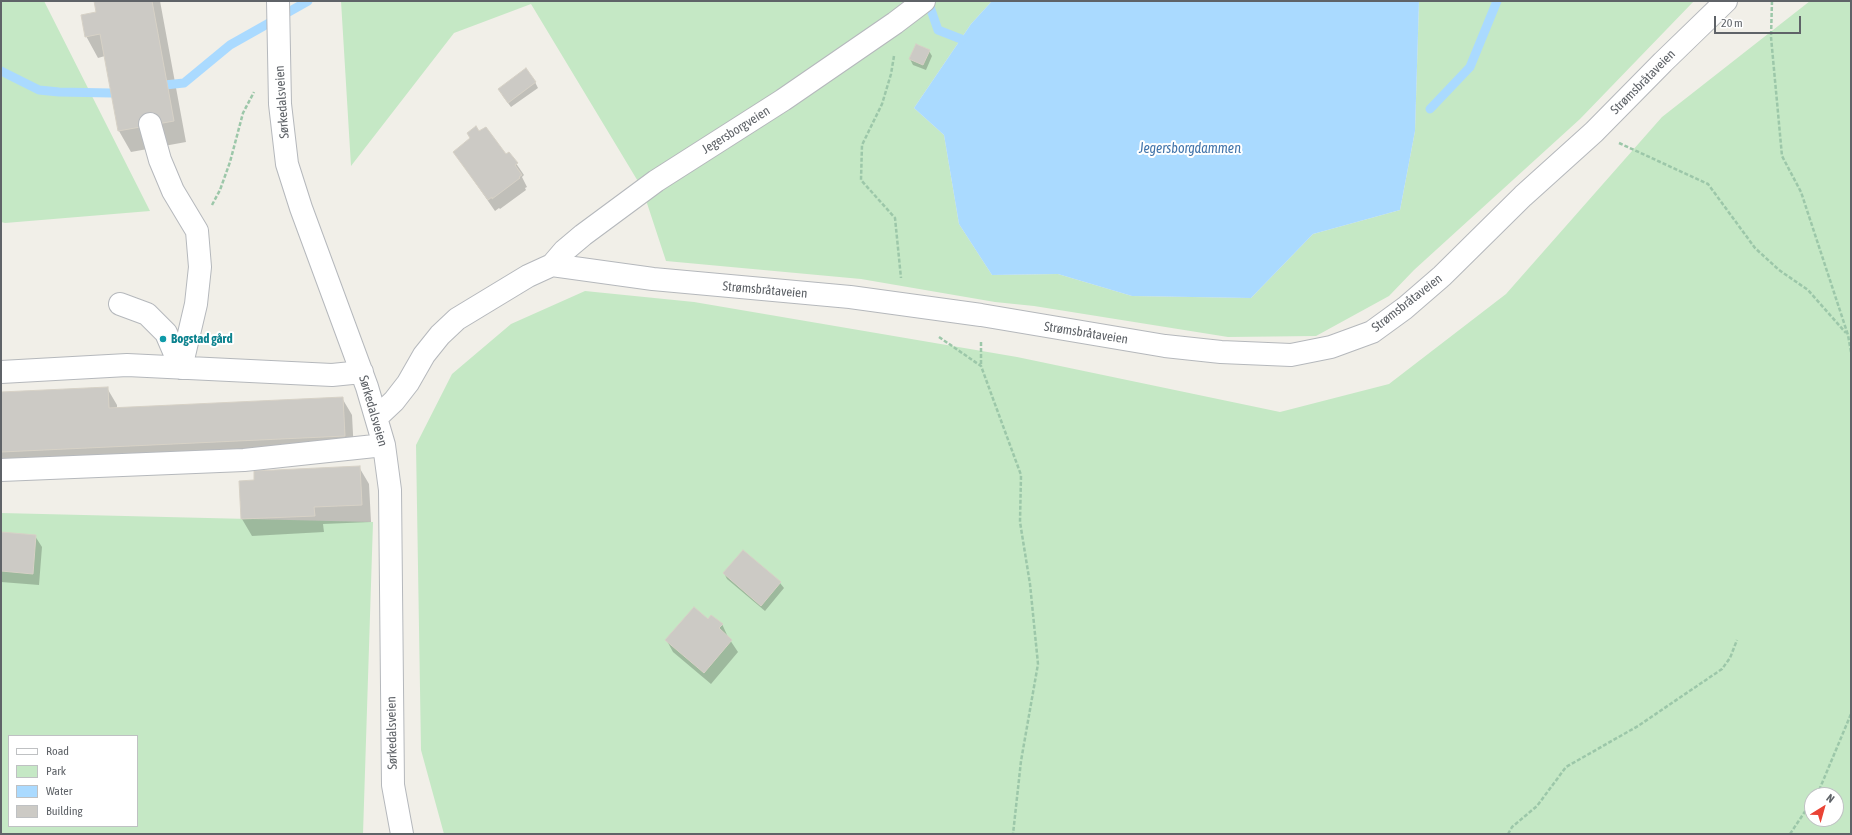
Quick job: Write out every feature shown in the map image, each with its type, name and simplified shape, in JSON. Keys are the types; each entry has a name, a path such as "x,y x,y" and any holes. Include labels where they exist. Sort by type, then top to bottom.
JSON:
{"street":[{"name":"Sørkedalsveien","path":"278,1 280,104 287,164 301,208 362,372 377,417 384,445 390,490 392,785 402,834"},
{"name":"Strømsbråtaveien","path":"552,265 653,280 850,297 904,304 981,315 1165,346 1220,352 1291,355 1332,347 1372,332 1405,308 1442,276 1523,196 1594,132 1662,62 1726,1"},
{"name":"Jegersborgveien","path":"552,265 564,251 583,234 656,181 783,100 921,4"},
{"path":"150,124 160,160 173,191 197,231 200,267 196,304 180,368"},
{"path":"377,417 394,401 408,383 424,355 440,335 457,319 528,276 552,265"},
{"path":"120,304 147,314 166,334 180,368"},
{"path":"1,372 127,365 332,375 362,372"},
{"path":"1,470 244,460 384,445"}],"path":[{"path":"1772,1 1771,37 1782,156 1801,192 1848,335 1851,352"},
{"path":"895,23 897,38 891,74 882,104 862,145 861,180 895,218 904,304"},
{"path":"197,231 220,190 230,162 243,113 251,94 257,89"},
{"path":"1594,132 1708,184 1755,248 1779,270 1808,290 1848,335"},
{"path":"934,335 942,338 981,366 1021,475 1020,522 1030,584 1038,664 1021,761 1013,834"},
{"path":"1508,834 1512,828 1537,806 1566,767 1638,726 1722,668 1730,658 1737,640"},
{"path":"1820,787 1851,714"},
{"path":"1790,834 1804,813"}],"green space":[{"path":"1,1 44,1 150,211 5,223 1,222"},
{"path":"341,1 992,1 971,24 914,108 944,135 959,224 992,275 1058,274 1132,296 1251,298 1313,234 1400,210 1415,131 1419,1 1694,1 1580,119 1414,270 1389,296 1316,336 1228,337 1034,306 995,302 861,279 666,261 642,188 531,4 454,33 351,166"},
{"path":"1810,1 1851,1 1851,834 444,834 421,750 416,445 452,374 511,324 585,291 694,302 1017,357 1280,412 1389,384 1506,294 1662,117"},
{"path":"1,513 373,522 363,834 1,834"}],"water":[{"name":"Jegersborgdammen","path":"992,1 1419,1 1415,131 1400,210 1313,234 1251,298 1132,296 1058,274 992,275 959,224 944,135 914,108 971,24"}],"building":[{"path":"94,1 152,1 174,121 118,131 100,34 85,37 81,15 96,12"},
{"path":"916,44 930,50 923,65 909,59"},
{"path":"526,68 536,82 508,103 498,89"},
{"path":"476,126 479,131 486,127 506,154 509,152 518,163 515,165 522,175 492,199 492,197 488,200 453,152 470,138 467,133"},
{"path":"108,387 109,408 343,397 345,436 1,452 1,392"},
{"path":"360,466 362,505 314,507 315,516 241,519 239,481 254,480 254,471"},
{"path":"1,532 36,535 33,574 1,571"},
{"path":"743,550 781,582 761,606 723,573"},
{"path":"694,607 708,619 711,615 723,624 719,628 732,640 704,673 665,640"}],"waterway":[{"path":"155,86 184,83 230,45 308,1"},
{"path":"928,1 938,30 961,39"},
{"path":"1430,109 1470,67 1497,1"},
{"path":"1,71 39,90 111,93 123,91"}],"place":[{"name":"Bogstad gård","path":"163,339"}]}
